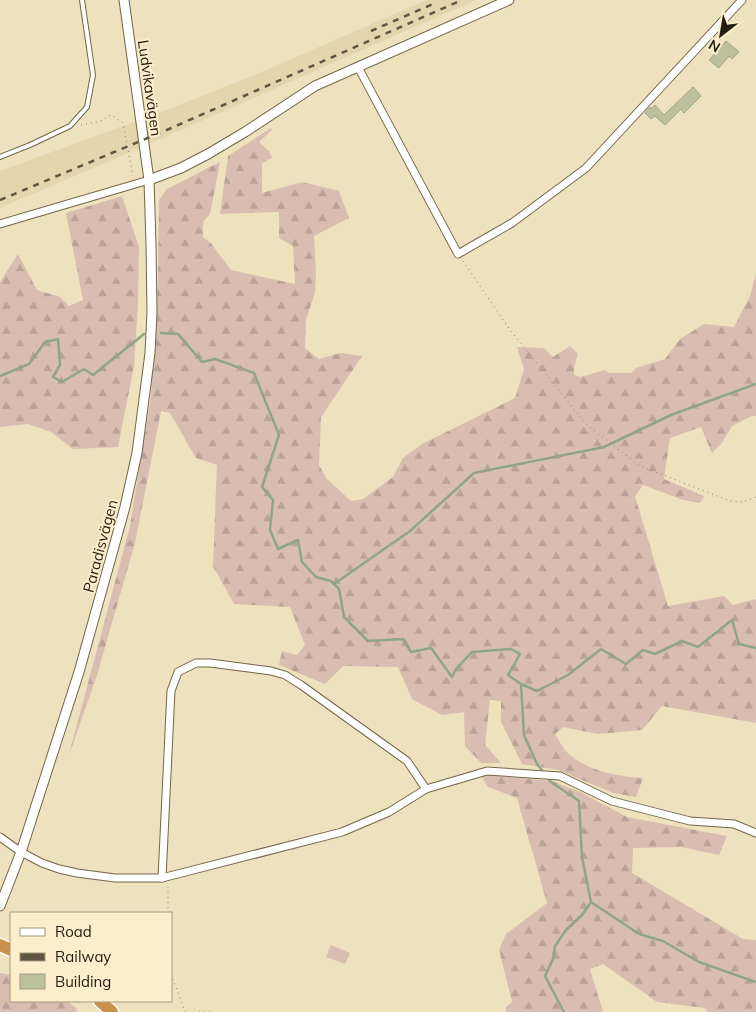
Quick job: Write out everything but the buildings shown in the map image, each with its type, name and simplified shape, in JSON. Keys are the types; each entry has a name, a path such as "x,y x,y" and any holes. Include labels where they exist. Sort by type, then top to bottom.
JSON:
{"highway":[{"path":"100,1002 112,1012"}],"street":[{"name":"Ludvikavägen","path":"124,0 149,180"},
{"path":"0,224 149,180 181,168 244,132 314,86 509,0"},
{"path":"358,66 458,254 512,223 586,168 742,0"},
{"name":"Paradisvägen","path":"0,906 21,852 79,672 126,507 136,454 150,353 152,312 149,180"},
{"path":"165,878 171,691 178,672 196,663 271,671 285,675 407,761 426,789"},
{"path":"0,837 21,852 42,863 77,873 115,878 165,878 342,832 389,812 426,789 487,771 560,776 612,801 690,821 734,824 756,833"}],"lane":[{"path":"0,157 70,126 87,107 93,76 82,0"}],"path":[{"path":"70,126 101,121 111,115 123,123 134,183"},
{"path":"458,254 510,330 587,426 640,466 730,501 742,502 756,497"},
{"path":"165,878 168,912"},
{"path":"172,977 185,1012"},
{"path":"199,1012 213,1012"}],"shaded area":[{"path":"427,0 476,0 0,208 0,171 164,111 259,73"}],"green space":[{"path":"271,128 272,130 259,142 269,151 272,158 262,163 262,193 302,182 339,191 349,218 314,236 315,292 306,320 305,348 319,359 340,353 362,356 321,417 319,465 326,478 351,501 363,499 393,477 403,458 422,444 515,398 524,369 517,347 544,348 553,357 570,346 578,354 574,375 580,377 605,370 609,373 631,373 636,368 665,359 680,339 704,324 734,327 750,296 756,273 756,416 752,416 732,426 722,443 712,453 701,427 670,438 664,479 704,496 700,503 683,500 643,485 635,496 668,606 724,596 733,605 756,599 756,723 662,706 642,730 598,734 563,727 555,734 567,752 586,765 604,772 643,778 636,797 613,793 558,770 522,764 501,722 501,701 490,700 485,745 501,763 481,763 465,746 464,712 442,715 412,699 398,667 343,666 325,684 279,665 282,651 297,655 305,645 290,607 234,604 213,566 217,465 196,458 170,413 161,411 135,543 97,675 68,758 130,526 151,396 158,282 159,200 167,189 220,162 210,214 203,222 203,237 210,242 231,270 295,284 293,246 279,238 279,212 220,214 228,156"},
{"path":"122,196 139,247 134,366 118,447 73,449 51,432 28,424 0,427 0,282 18,254 37,290 60,297 69,306 83,300 66,213"},
{"path":"480,774 552,781 580,792 627,817 727,836 719,855 681,847 633,848 632,873 743,939 756,940 756,1012 708,1012 704,1008 657,1002 603,964 590,969 603,1012 506,1012 506,1007 512,1002 499,950 506,934 547,903 517,798 488,787"},
{"path":"331,945 350,953 345,964 326,957"},
{"path":"0,973 10,975 10,1002 68,1002 76,1008 77,1012 0,1012"}],"waterway":[{"path":"161,333 178,334 202,362 215,359 254,373 279,435 262,487 273,500 270,530 278,549 298,540 302,562 316,577 331,581 339,589 344,617 368,641 403,639 411,652 431,648 452,677 456,669 472,652 511,649 520,654 508,675 521,684 537,691 568,675 601,649 626,664 643,650 655,654 682,641 698,647 732,620 739,644 756,648"},
{"path":"0,376 29,364 45,342 58,339 60,365 53,377 62,382 84,369 93,375 144,334"},
{"path":"334,584 410,531 474,473 604,447 671,415 756,384"},
{"path":"521,684 524,735 537,764 551,782 579,801 582,857 591,902 639,934 663,941 699,962 756,982"},
{"path":"564,1012 545,976 553,959 555,946 566,930 582,915 591,902"}],"railway":[{"path":"0,200 169,129 462,0"},
{"path":"371,31 433,4"}]}
